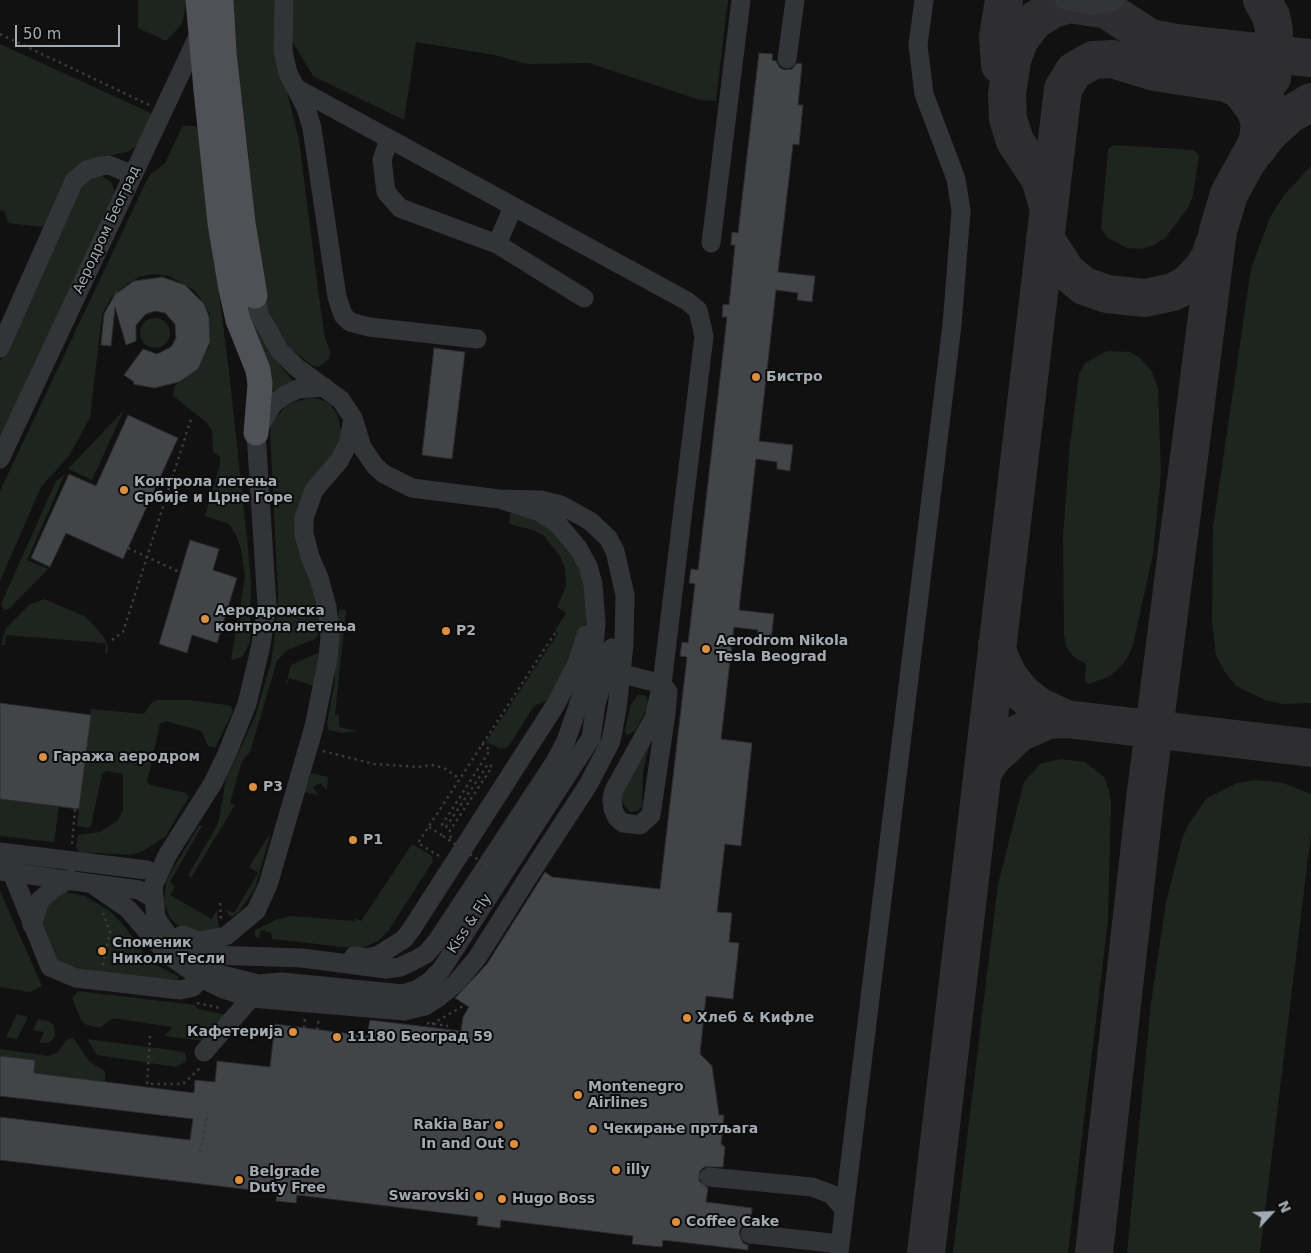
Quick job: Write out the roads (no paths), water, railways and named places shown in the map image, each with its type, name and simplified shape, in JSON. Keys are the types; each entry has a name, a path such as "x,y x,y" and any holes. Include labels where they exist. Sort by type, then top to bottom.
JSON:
{"main road":[{"path":"198,0 220,223 238,320 258,370 260,384 256,433"},
{"path":"221,0 224,53 242,223 255,296"}],"street":[{"name":"Аеродром Београд","path":"0,459 214,0"},
{"path":"284,0 283,51 288,73 306,108 312,128 337,297 343,315 350,322 369,327 477,339"},
{"path":"711,243 741,0"},
{"path":"787,59 795,0"},
{"path":"750,1234 840,1248 952,325 961,211 953,170 924,94 918,45 924,0"},
{"path":"1064,0 1092,6 1110,3 1115,0"},
{"path":"296,88 687,301 698,310 704,336 662,684 654,718 614,790 612,799 613,809 623,823 640,825 651,815 668,692 662,684 613,672"},
{"path":"389,139 382,160 386,192 391,201 400,208 497,244 584,298"},
{"path":"0,348 74,181 88,170 109,165 133,175"},
{"path":"497,244 513,207"},
{"path":"92,884 117,900 139,920 159,947 200,978 224,990 256,998 404,1010 425,1006 456,983 477,958 588,785 604,738 613,672 624,645 623,580 615,552 608,538 590,521 561,505 542,500 499,499 447,494 400,484 384,474 362,447 353,418 341,400 296,367 280,351 260,316 255,296"},
{"path":"139,920 159,872 226,756 242,720 256,674 267,606 256,433 273,404 284,395 298,389 324,387"},
{"path":"6,872 92,884 149,899 168,924 188,938 198,941 226,936 256,911 268,885 309,746 324,683 330,637 327,607 304,534 304,518 314,490 339,461 348,444 353,418"},
{"path":"180,834 147,870 149,899 156,918 172,941 184,949 212,955 302,958 386,969 400,967 426,954 437,941 555,762 566,741 582,698 594,647 596,623 595,595 588,566 578,548 563,529 540,512 499,499"},
{"path":"244,955 276,948 367,958 379,955 404,939 556,704 578,661 595,595"},
{"name":"Kiss & Fly","path":"186,966 258,984 282,982 403,994 418,990 441,970 591,738 596,704 613,672"},
{"path":"0,852 75,855 147,870"},
{"path":"69,881 75,855"},
{"path":"6,872 32,924 50,967 76,978 180,990 192,986 200,978"},
{"path":"32,924 40,900 62,882 69,881"},
{"path":"204,1052 256,998"},
{"path":"709,1177 812,1187 831,1194 844,1209"}],"place":[{"name":"Бистро","path":"756,377"},
{"name":"Контрола летења Србије и Црне Горе","path":"124,490"},
{"name":"Аеродромска контрола летења","path":"205,619"},
{"name":"P2","path":"446,631"},
{"name":"Aerodrom Nikola Tesla Beograd","path":"706,649"},
{"name":"Гаража аеродром","path":"43,757"},
{"name":"P3","path":"253,787"},
{"name":"P1","path":"353,840"},
{"name":"Споменик Николи Тесли","path":"102,951"},
{"name":"Хлеб & Кифле","path":"687,1018"},
{"name":"Кафетерија","path":"293,1032"},
{"name":"11180 Београд 59","path":"337,1037"},
{"name":"Montenegro Airlines","path":"578,1095"},
{"name":"Rakia Bar","path":"499,1125"},
{"name":"Чекирање пртљага","path":"593,1129"},
{"name":"In and Out","path":"514,1144"},
{"name":"illy","path":"616,1170"},
{"name":"Belgrade Duty Free","path":"239,1180"},
{"name":"Swarovski","path":"479,1196"},
{"name":"Hugo Boss","path":"502,1199"},
{"name":"Coffee Cake","path":"676,1222"}]}
